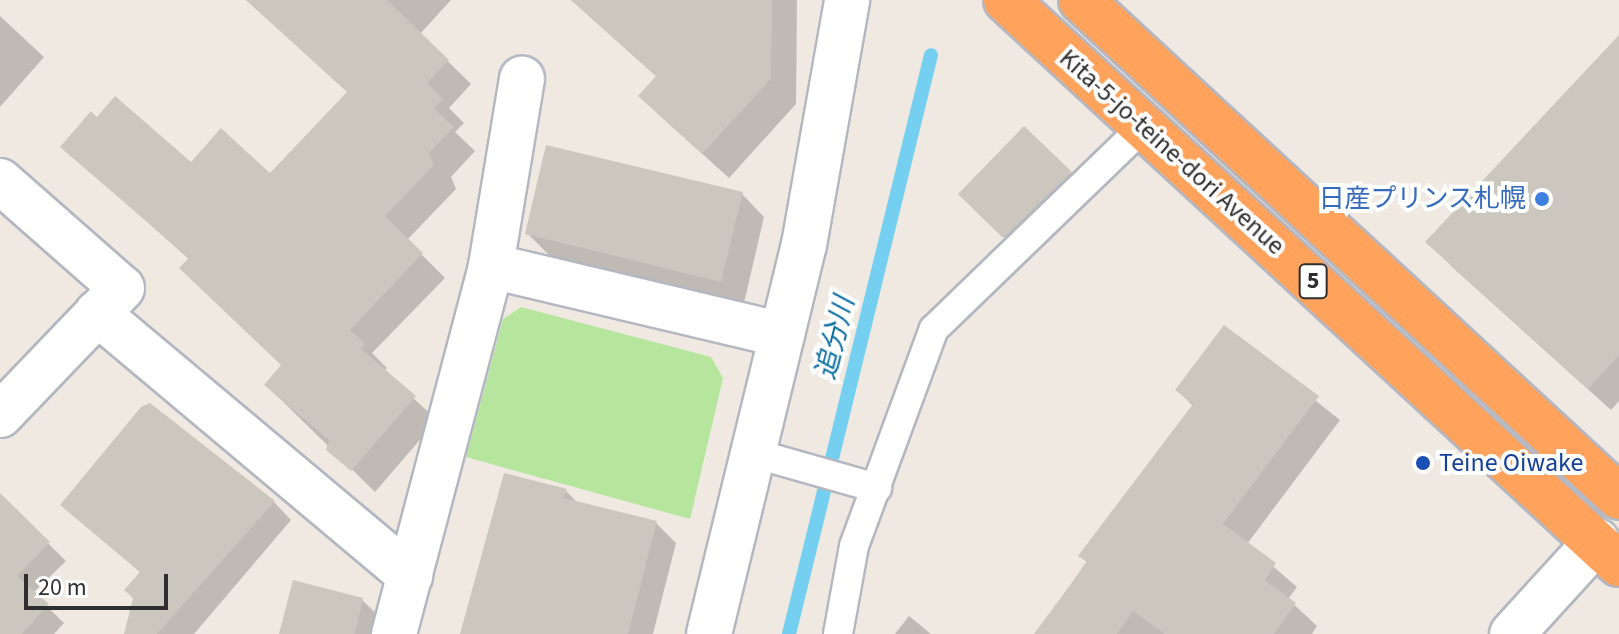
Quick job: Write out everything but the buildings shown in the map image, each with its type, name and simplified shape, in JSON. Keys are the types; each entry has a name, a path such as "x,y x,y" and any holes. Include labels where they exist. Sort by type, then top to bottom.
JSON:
{"highway":[{"name":"Kita-5-jo-teine-dori Avenue","path":"1006,0 1608,553"},
{"name":"Kita-5-jo-teine-dori Avenue","path":"1082,0 1619,497"}],"street":[{"path":"709,634 804,245 847,0"},
{"path":"394,634 491,266 522,79"},
{"path":"0,181 122,288 0,415"},
{"path":"491,266 782,335"},
{"path":"97,313 410,576"},
{"path":"1512,634 1608,553"}],"lane":[{"path":"838,634 867,485 934,329 1144,126"},
{"path":"753,453 867,485"}],"green space":[{"path":"521,307 711,357 723,378 690,519 466,457 503,319"}],"waterway":[{"name":"追分川","path":"789,634 931,55"}],"place":[{"name":"日産プリンス札幌","path":"1542,199"},
{"name":"Teine Oiwake","path":"1423,463"}]}
